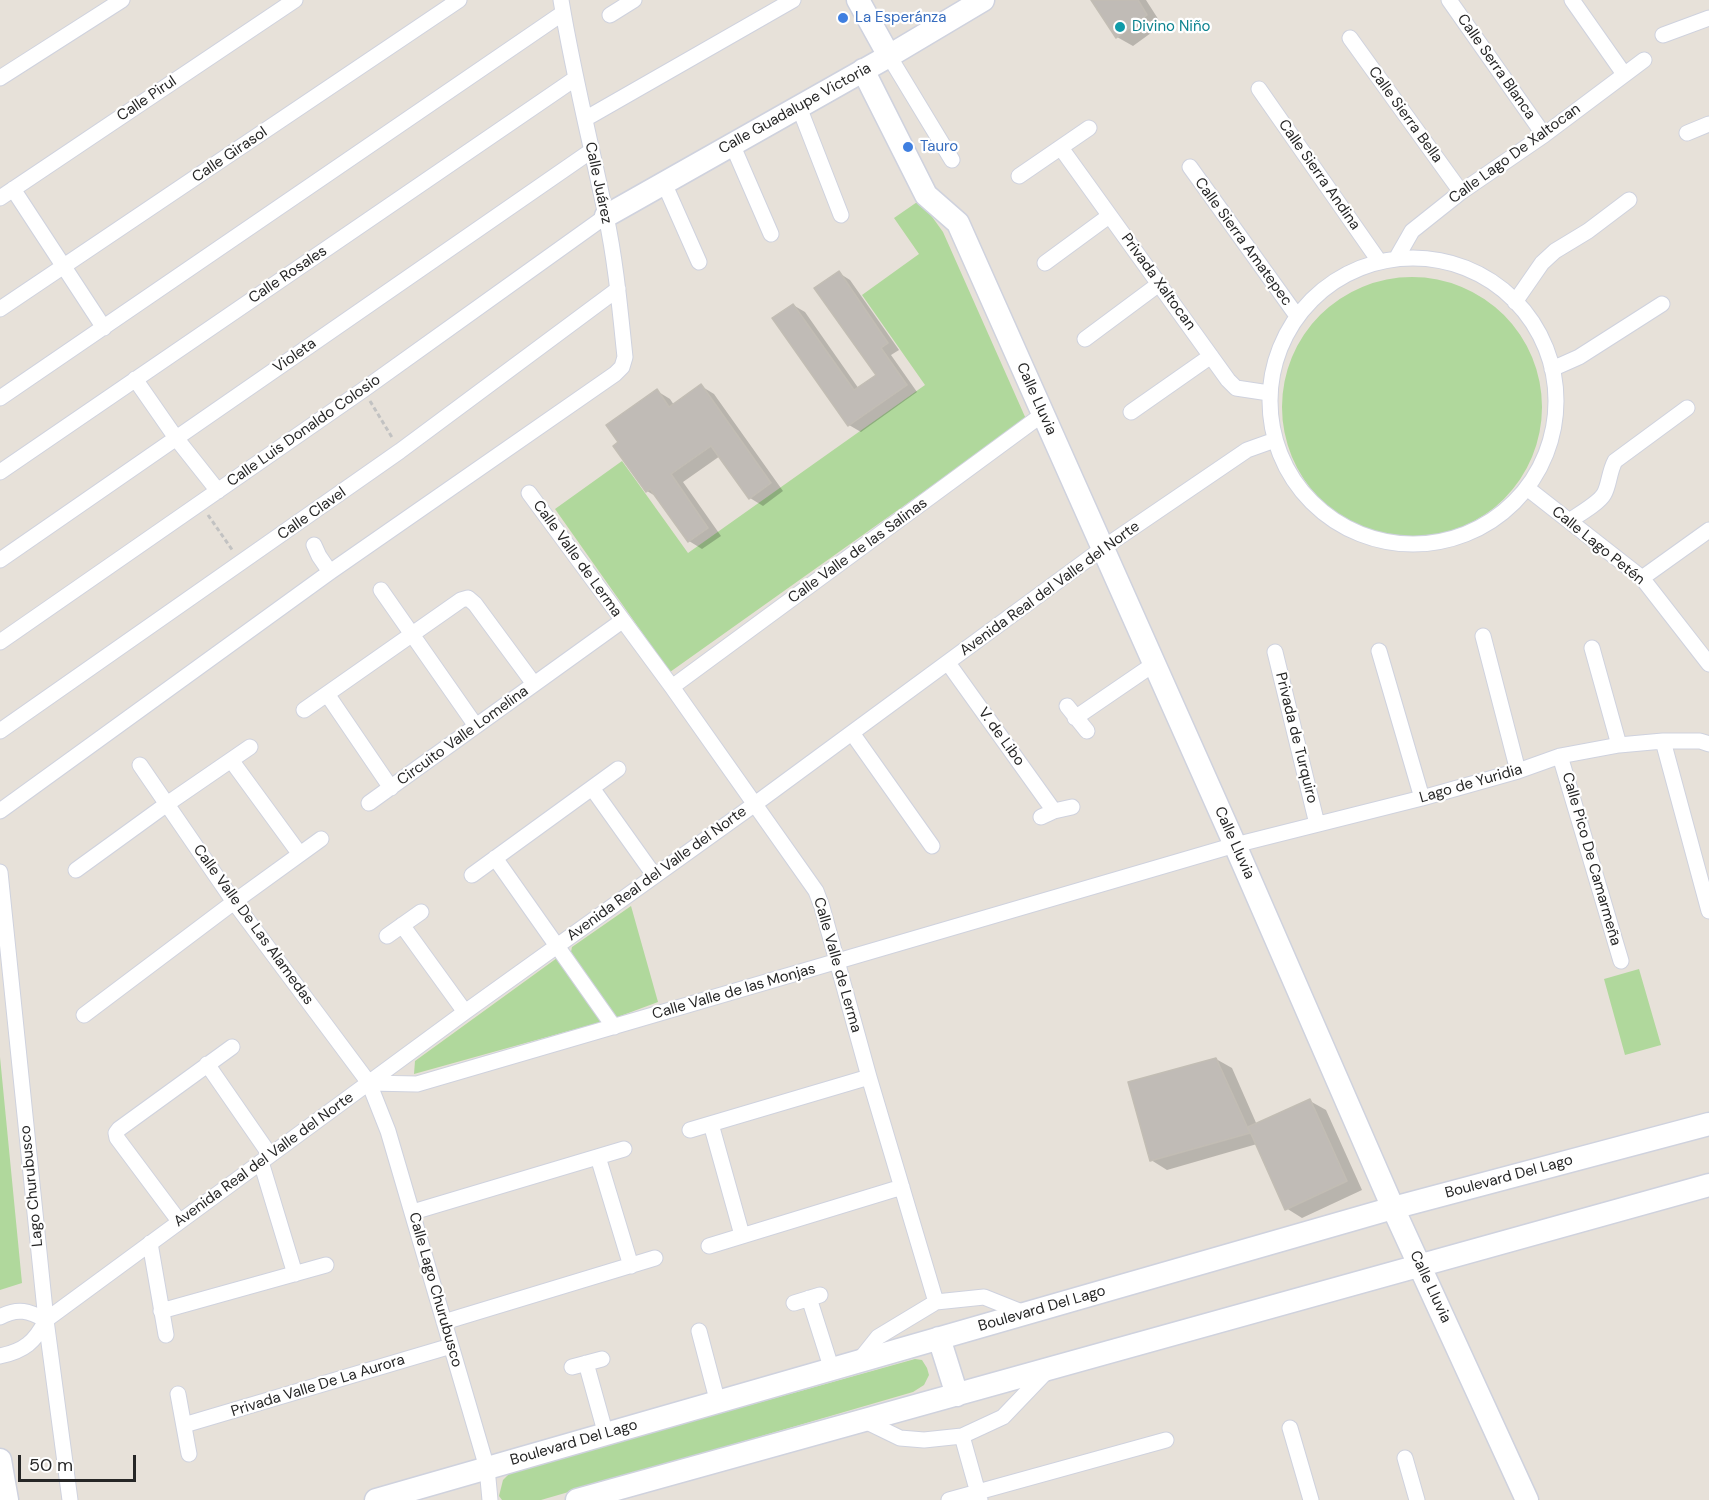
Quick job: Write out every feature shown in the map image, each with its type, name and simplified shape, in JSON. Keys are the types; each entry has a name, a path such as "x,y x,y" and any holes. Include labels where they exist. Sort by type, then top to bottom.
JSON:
{"street":[{"path":"0,78 122,0"},
{"name":"Calle Pirul","path":"3,195 295,0"},
{"name":"Calle Girasol","path":"0,309 459,0"},
{"path":"610,15 634,0"},
{"path":"585,119 793,0"},
{"path":"858,0 952,160"},
{"name":"Calle Guadalupe Victoria","path":"606,216 889,56 982,0"},
{"name":"Calle Serra Blanca","path":"1449,0 1544,135"},
{"path":"1572,0 1624,74"},
{"path":"0,398 104,328 562,7"},
{"name":"Calle Juárez","path":"330,572 615,375 622,367 625,357 618,288 606,216 562,7"},
{"path":"1664,35 1709,18"},
{"name":"Calle Sierra Bella","path":"1350,38 1461,192"},
{"name":"Calle Lago De Xaltocan","path":"1396,259 1412,231 1461,192 1544,135 1644,60"},
{"name":"Calle Lluvia","path":"863,70 926,195 958,224 1235,846 1393,1208 1527,1500"},
{"name":"Calle Rosales","path":"0,472 576,78"},
{"name":"Calle Sierra Andina","path":"1259,89 1379,261"},
{"path":"799,107 841,215"},
{"path":"1687,133 1709,124"},
{"path":"1019,176 1089,128"},
{"path":"732,144 771,234"},
{"name":"Privada Xaltocan","path":"1061,148 1228,380 1236,388 1269,393"},
{"name":"Violeta","path":"0,560 591,151"},
{"name":"Calle Sierra Amatepec","path":"1190,167 1297,316"},
{"path":"664,183 699,262"},
{"path":"3,195 64,266 104,328"},
{"path":"1515,302 1542,263 1555,251 1588,231 1629,200"},
{"name":"Calle Luis Donaldo Colosio","path":"0,642 363,390 606,216"},
{"path":"1045,263 1109,216"},
{"path":"1422,258 1448,262 1495,284 1528,316 1547,351 1552,369 1556,394 1555,419 1550,444 1527,488 1502,514 1472,532 1438,543 1403,545 1368,538 1335,522 1308,499 1287,470 1271,423 1269,393 1273,366 1283,339 1297,316 1333,281 1379,261 1422,258"},
{"path":"1085,339 1159,284"},
{"name":"Calle Clavel","path":"0,731 400,451 618,288"},
{"path":"1552,369 1579,357 1662,304"},
{"path":"1131,412 1211,356"},
{"path":"135,379 176,438 218,490"},
{"path":"1569,521 1605,493 1615,461 1687,408"},
{"name":"Calle Valle de las Salinas","path":"672,687 1043,414"},
{"name":"Avenida Real del Valle del Norte","path":"0,1356 13,1353 27,1345 39,1334 46,1320 179,1221 557,945 755,804 1103,548 1247,450 1275,440"},
{"name":"Calle Lago Petén","path":"1527,488 1642,578 1707,658"},
{"name":"Calle Valle de Lerma","path":"529,493 672,687 816,891 936,1302"},
{"path":"1642,578 1709,530"},
{"path":"0,811 330,572 314,545"},
{"path":"381,590 476,726"},
{"name":"Circuito Valle Lomelina","path":"304,710 411,634 461,600 468,598 475,604 534,684"},
{"name":"Circuito Valle Lomelina","path":"369,803 622,621"},
{"path":"1483,636 1518,771"},
{"path":"1592,648 1619,745"},
{"path":"1379,651 1422,798"},
{"name":"Privada de Turquiro","path":"1275,652 1317,824"},
{"name":"V. de Libo","path":"948,663 1048,814 1072,807"},
{"path":"1087,731 1071,712 1154,664"},
{"name":"Circuito Valle Lomelina","path":"327,694 391,788"},
{"path":"852,733 932,846"},
{"name":"Lago de Yuridia","path":"1235,846 1422,798 1518,771 1560,756 1619,745 1706,738"},
{"path":"1664,741 1709,911"},
{"path":"76,870 250,747"},
{"name":"Calle Pico De Camarmeña","path":"1560,756 1621,961"},
{"path":"231,760 299,854"},
{"name":"Calle Valle De Las Alamedas","path":"140,765 234,902 369,1083"},
{"path":"472,875 618,769"},
{"path":"592,788 654,875"},
{"path":"84,1015 321,839"},
{"name":"Calle Valle de las Monjas","path":"369,1083 417,1084 1235,846"},
{"path":"495,858 614,1027"},
{"name":"Lago Churubusco","path":"0,872 46,1320 70,1500"},
{"path":"387,936 421,912"},
{"path":"402,926 465,1012"},
{"path":"179,1221 117,1138 116,1133 232,1047"},
{"path":"207,1064 266,1158 294,1274"},
{"path":"690,1131 869,1077"},
{"name":"Calle Lago Churubusco","path":"369,1083 388,1131 452,1346 487,1468 490,1500"},
{"path":"711,1124 742,1235"},
{"name":"Boulevard Del Lago","path":"376,1500 1393,1208 1709,1124"},
{"path":"412,1212 624,1149"},
{"path":"597,1157 631,1266"},
{"path":"577,1500 1709,1185"},
{"path":"709,1246 902,1187"},
{"path":"150,1243 166,1335"},
{"path":"444,1322 655,1258"},
{"path":"162,1311 326,1265"},
{"path":"794,1302 814,1297 832,1370"},
{"path":"858,1362 878,1337 936,1302 984,1297 1024,1314"},
{"path":"0,1317 10,1311 29,1311 46,1320"},
{"path":"699,1331 718,1403"},
{"path":"939,1338 957,1395"},
{"name":"Privada Valle De La Aurora","path":"184,1425 452,1346"},
{"path":"602,1359 579,1365 606,1435"},
{"path":"865,1421 900,1438 924,1440 962,1436 1003,1417 1051,1368"},
{"path":"178,1394 189,1454"},
{"path":"1290,1428 1311,1500"},
{"path":"962,1436 979,1496"},
{"path":"949,1500 979,1496 1166,1440"},
{"path":"1405,1458 1417,1500"},
{"path":"0,1460 7,1500"}],"path":[{"path":"363,390 400,451"},
{"path":"200,504 242,563"}],"green space":[{"path":"920,200 943,232 1026,419 670,672 555,509 622,461 688,553 925,385 862,295 919,254 894,218"},
{"path":"1412,277 1437,280 1462,287 1484,299 1504,315 1520,335 1532,357 1539,382 1542,407 1539,432 1532,457 1520,479 1504,499 1484,515 1462,527 1437,534 1412,537 1387,534 1362,527 1340,515 1320,499 1304,479 1292,457 1285,432 1282,407 1285,382 1292,357 1304,335 1320,315 1340,299 1362,287 1387,280"},
{"path":"631,906 658,1002 615,1018 571,952 572,947"},
{"path":"557,958 601,1022 414,1074 415,1061"},
{"path":"1639,969 1661,1045 1625,1055 1604,979"},
{"path":"0,1057 22,1283 0,1290"},
{"path":"915,1359 922,1360 929,1375 924,1385 913,1392 541,1500 502,1500 499,1496 503,1480 511,1472"}],"building":[{"name":"Divino Niño","path":"1091,0 1138,0 1147,15 1116,38"},
{"path":"839,271 888,343 881,348 907,385 848,426 772,318 793,304 854,390 876,375 814,288"},
{"path":"701,384 771,483 749,499 711,446 671,474 708,528 688,542 650,489 646,492 613,446 618,442 606,425 657,389 669,407"},
{"path":"1216,1058 1250,1133 1150,1161 1128,1082"},
{"path":"1310,1099 1347,1181 1285,1210 1248,1127"}],"place":[{"name":"La Esperánza","path":"843,18"},
{"name":"Divino Niño","path":"1120,27"},
{"name":"Tauro","path":"908,147"}]}
